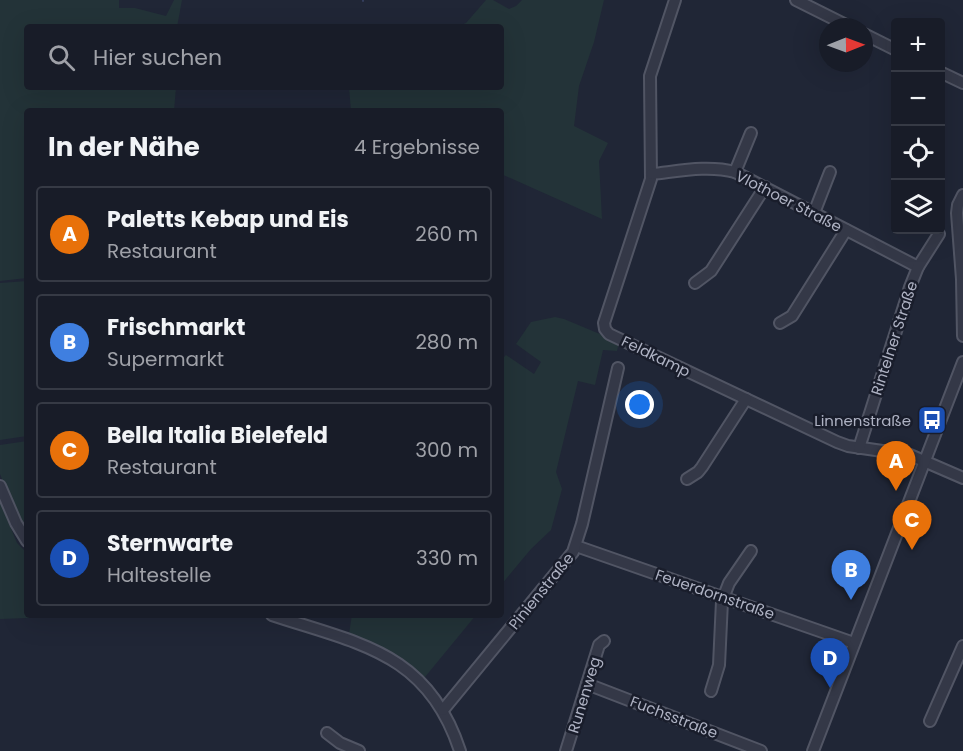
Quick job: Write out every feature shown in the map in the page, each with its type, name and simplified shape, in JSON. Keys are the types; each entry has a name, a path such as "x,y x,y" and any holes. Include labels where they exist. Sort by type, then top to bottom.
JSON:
{"street":[{"name":"Feldkamp","path":"675,0 650,76 652,174 604,327 609,333 837,442 904,454 924,460"},
{"path":"796,0 832,18"},
{"path":"873,38 891,48"},
{"path":"945,74 963,82"},
{"path":"735,172 751,133"},
{"name":"Vlothoer Straße","path":"652,174 706,168 735,172 918,267"},
{"path":"814,213 830,172"},
{"path":"696,283 711,271 765,188"},
{"path":"963,195 957,213 963,336"},
{"path":"780,324 792,316 846,230"},
{"name":"Rintelner Straße","path":"859,447 918,267 939,234"},
{"path":"813,751 963,362"},
{"name":"Pinienstraße","path":"443,710 557,574 576,546 618,368"},
{"path":"602,380 615,383"},
{"path":"687,479 702,467 746,399"},
{"path":"924,460 963,478"},
{"path":"0,486 16,524 24,536"},
{"name":"Feuerdornstraße","path":"576,546 854,643"},
{"path":"711,691 719,665 723,597 729,583 751,551"},
{"path":"281,618 344,638 388,656 420,681 443,710 460,751"},
{"name":"Runenweg","path":"566,751 599,645 604,641"},
{"path":"930,720 963,646"},
{"name":"Fuchsstraße","path":"587,684 761,751"},
{"path":"327,732 340,743 358,751"}],"shaded area":[{"path":"0,0 119,0 119,8 135,8 166,16 174,0 182,0 178,24 24,24 24,90 176,90 174,108 24,108 24,278 0,281"},
{"path":"486,0 493,0 509,9 522,0 604,0 594,42 579,86 574,126 608,143 599,161 602,219 504,175 504,108 351,108 349,90 504,90 504,24 464,24"},
{"path":"24,281 24,436 0,440 0,283"},
{"path":"555,317 564,319 619,342 617,351 603,350 595,385 578,381 556,472 562,489 551,530 531,549 504,581 504,357 506,355 534,374 541,362 516,344 531,322"},
{"path":"24,441 24,529 0,474 0,445"},
{"path":"0,502 17,543 24,550 26,618 0,619"},
{"path":"352,618 474,618 425,677 389,651 349,634"}],"place":[{"name":"Linnenstraße","path":"932,420"},
{"name":"Paletts Kebap und Eis","path":"896,491"},
{"name":"Bella Italia Bielefeld","path":"912,550"},
{"name":"Frischmarkt","path":"851,600"},
{"name":"Sternwarte","path":"830,688"}]}
